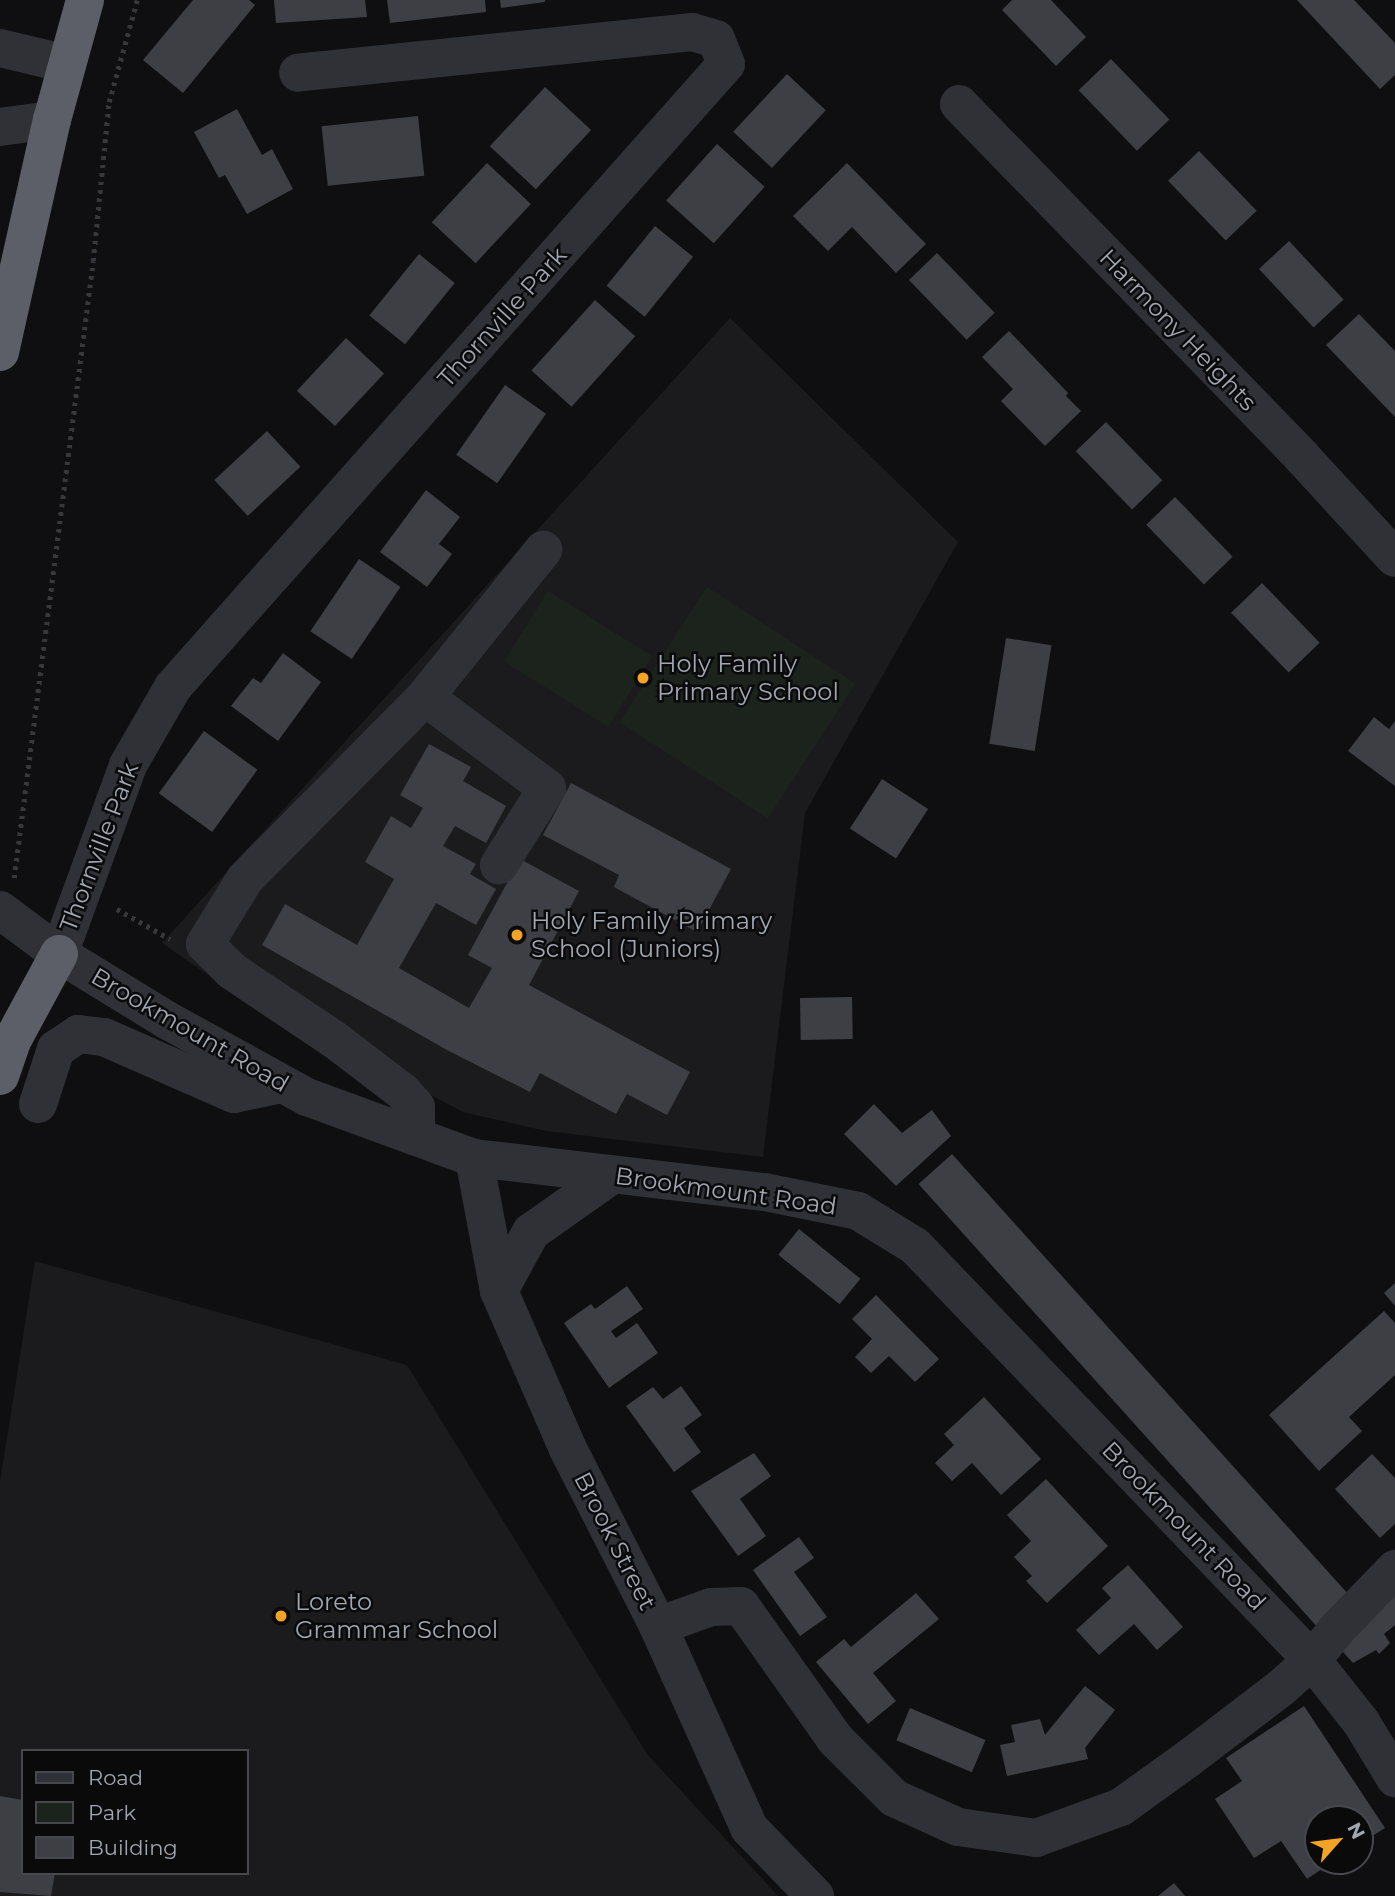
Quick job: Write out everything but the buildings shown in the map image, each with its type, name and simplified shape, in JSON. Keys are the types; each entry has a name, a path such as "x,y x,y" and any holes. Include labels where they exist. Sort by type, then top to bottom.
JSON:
{"highway":[{"path":"1,326 52,120 86,0"},
{"path":"0,1076 12,1041 60,954"}],"street":[{"name":"Thornville Park","path":"60,954 128,765 173,687 726,64 716,40 692,32 298,73"},
{"path":"0,48 67,64"},
{"name":"Harmony Heights","path":"959,104 1302,457 1395,558"},
{"path":"0,127 52,120"},
{"path":"416,1137 416,1107 403,1092 335,1040 232,971 205,944 245,879 425,697 543,550"},
{"path":"425,697 547,788 499,865"},
{"name":"Brookmount Road","path":"4,914 60,954 165,1019 282,1084 307,1097 416,1137 474,1158 765,1192 858,1211 915,1246 1312,1660 1361,1722 1395,1778"},
{"path":"38,1104 56,1049 78,1034 104,1037 234,1094 282,1084"},
{"name":"Brook Street","path":"474,1158 499,1291 568,1449 657,1626 749,1828 815,1896"},
{"path":"499,1291 531,1233 612,1174"},
{"path":"657,1626 711,1607 741,1606 835,1739 894,1798 958,1827 1035,1838 1121,1807 1281,1688 1312,1660 1336,1630 1395,1569"}],"path":[{"path":"4,914 91,275 109,102 137,0"}],"shaded area":[{"name":"Holy Family Primary School","path":"730,318 958,542 805,813 763,1157 546,1131 463,1112 403,1080 383,1097 162,943"},
{"name":"Loreto Grammar School","path":"35,1261 407,1365 647,1754 778,1896 0,1896 0,1482"}],"green space":[{"path":"707,587 855,683 768,818 619,722"},
{"path":"548,591 652,656 608,727 504,661"}],"place":[{"name":"Holy Family Primary School","path":"643,678"},
{"name":"Holy Family Primary School (Juniors)","path":"517,935"},
{"name":"Loreto Grammar School","path":"281,1616"}]}
